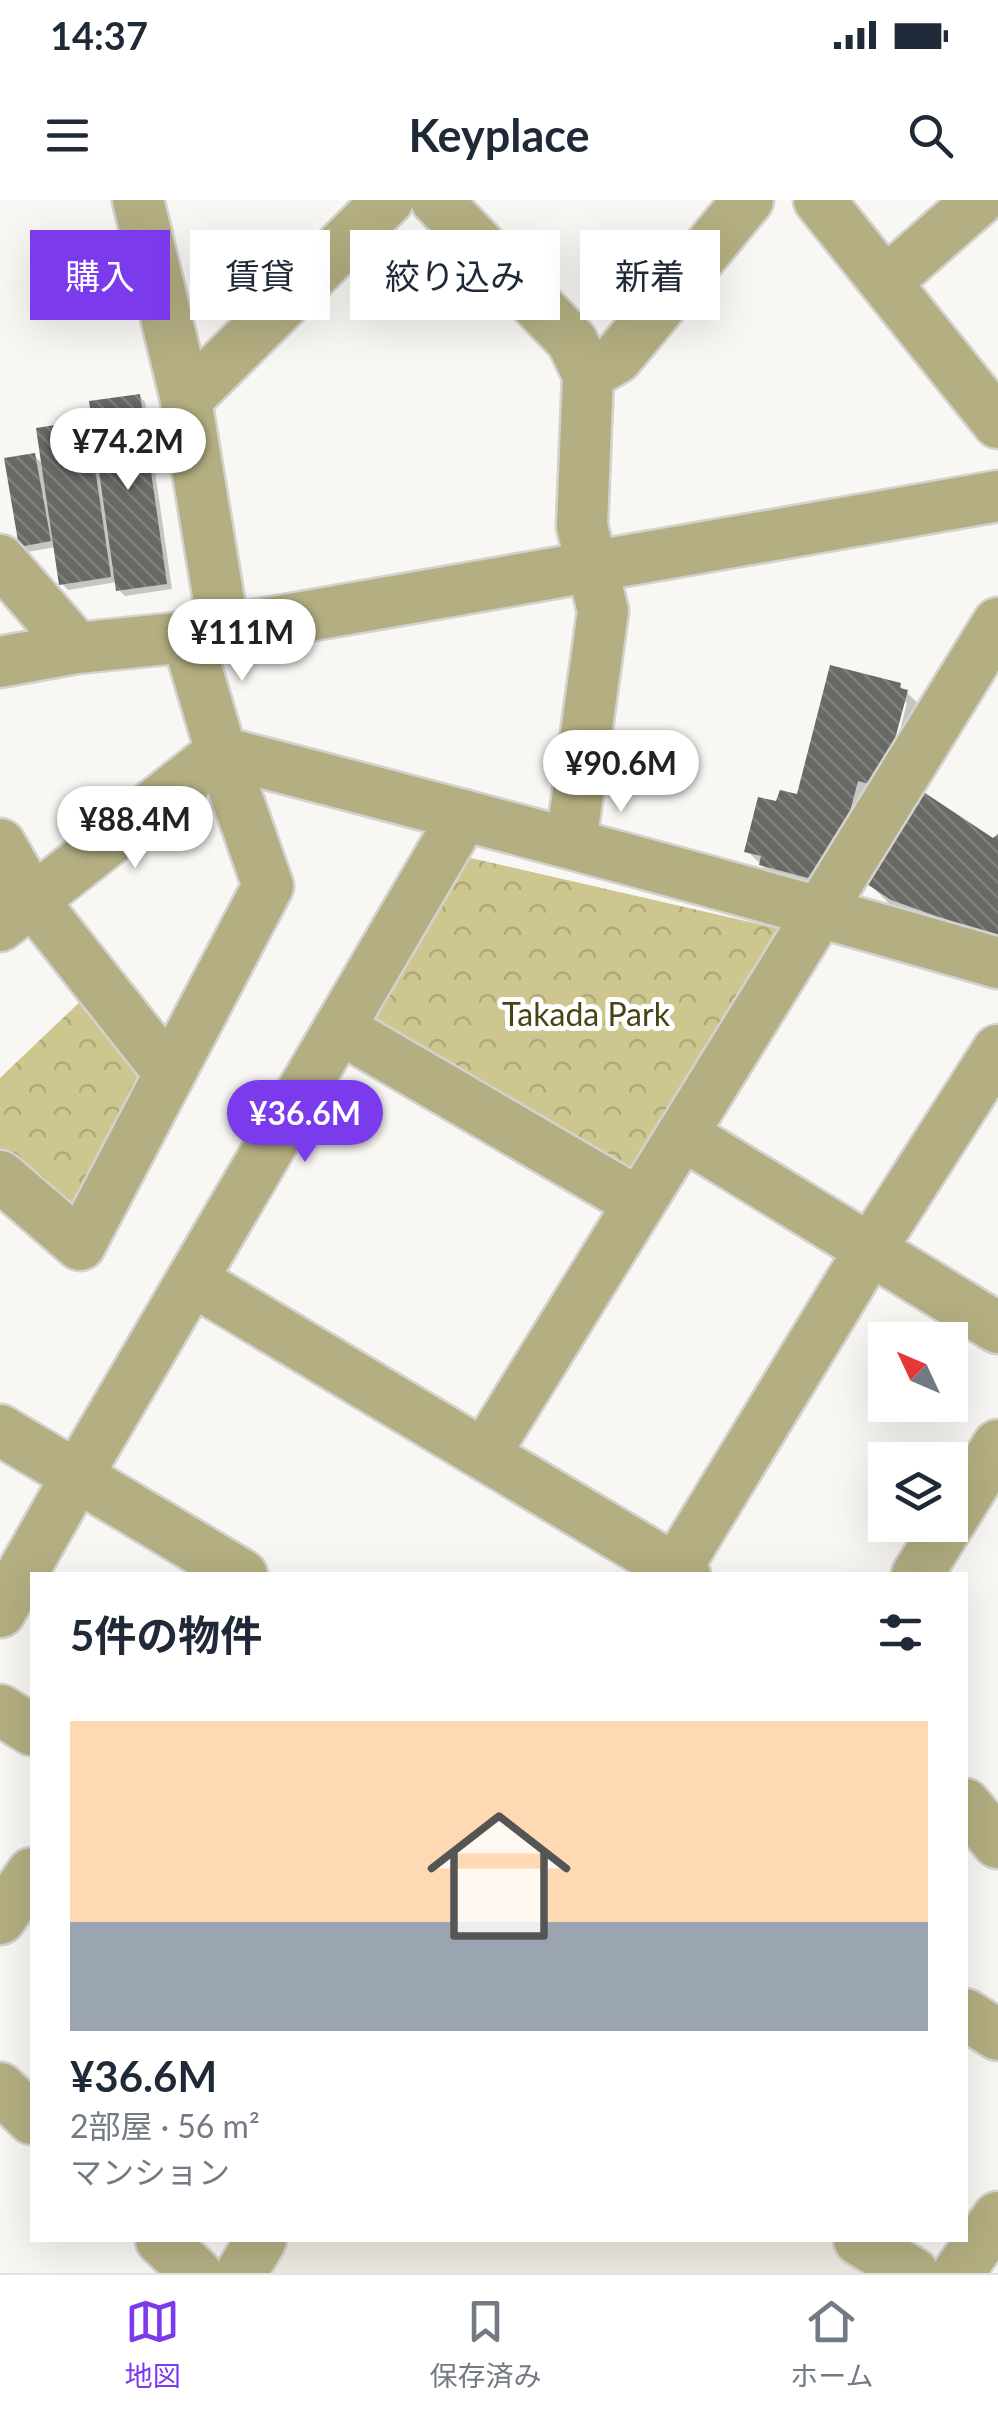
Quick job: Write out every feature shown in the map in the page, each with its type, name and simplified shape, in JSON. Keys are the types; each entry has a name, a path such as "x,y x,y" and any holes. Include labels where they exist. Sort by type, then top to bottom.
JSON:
{"street":[{"path":"0,1176 80,1244 268,886 220,752 186,400 138,200"},
{"path":"186,400 388,200"},
{"path":"436,200 572,341 588,375 582,526 604,611 571,843"},
{"path":"588,375 617,358 748,200"},
{"path":"819,200 997,421"},
{"path":"886,282 979,200"},
{"path":"0,662 78,648 206,634 998,496"},
{"path":"0,560 78,648"},
{"path":"484,1455 998,623"},
{"path":"220,752 571,843 998,963"},
{"path":"16,914 220,752"},
{"path":"0,1612 464,814"},
{"path":"0,844 16,914 169,1072"},
{"path":"339,1028 640,1203"},
{"path":"679,1572 870,1250 998,1050"},
{"path":"682,1134 998,1328"},
{"path":"192,1280 676,1572"},
{"path":"0,1430 237,1572"},
{"path":"968,1500 991,1472"},
{"path":"919,1572 938,1542"},
{"path":"0,1710 30,1729"},
{"path":"968,1807 998,1842"},
{"path":"0,1919 30,1876"},
{"path":"968,2016 998,2034"},
{"path":"0,2088 30,2117"},
{"path":"958,2273 998,2217"},
{"path":"162,2242 196,2273"},
{"path":"241,2273 260,2242"},
{"path":"862,2242 913,2273"}],"shaded area":[{"path":"286,2242 834,2242 888,2273 266,2273"}],"green space":[{"name":"Takada Park","path":"462,856 785,930 629,1179 364,1030"},
{"path":"86,996 147,1073 78,1221 0,1149 0,1078"}],"building":[{"path":"140,394 167,584 116,591 89,401"},
{"path":"88,420 111,577 59,585 36,428"},
{"path":"35,453 51,541 19,547 4,458"},
{"path":"830,665 901,683 900,688 908,690 890,758 884,757 877,786 858,781 845,830 840,829 834,853 812,879 759,865 761,856 744,852 758,797 776,801 780,790 797,794"},
{"path":"922,791 993,838 998,834 998,938 891,900 864,882"}]}
